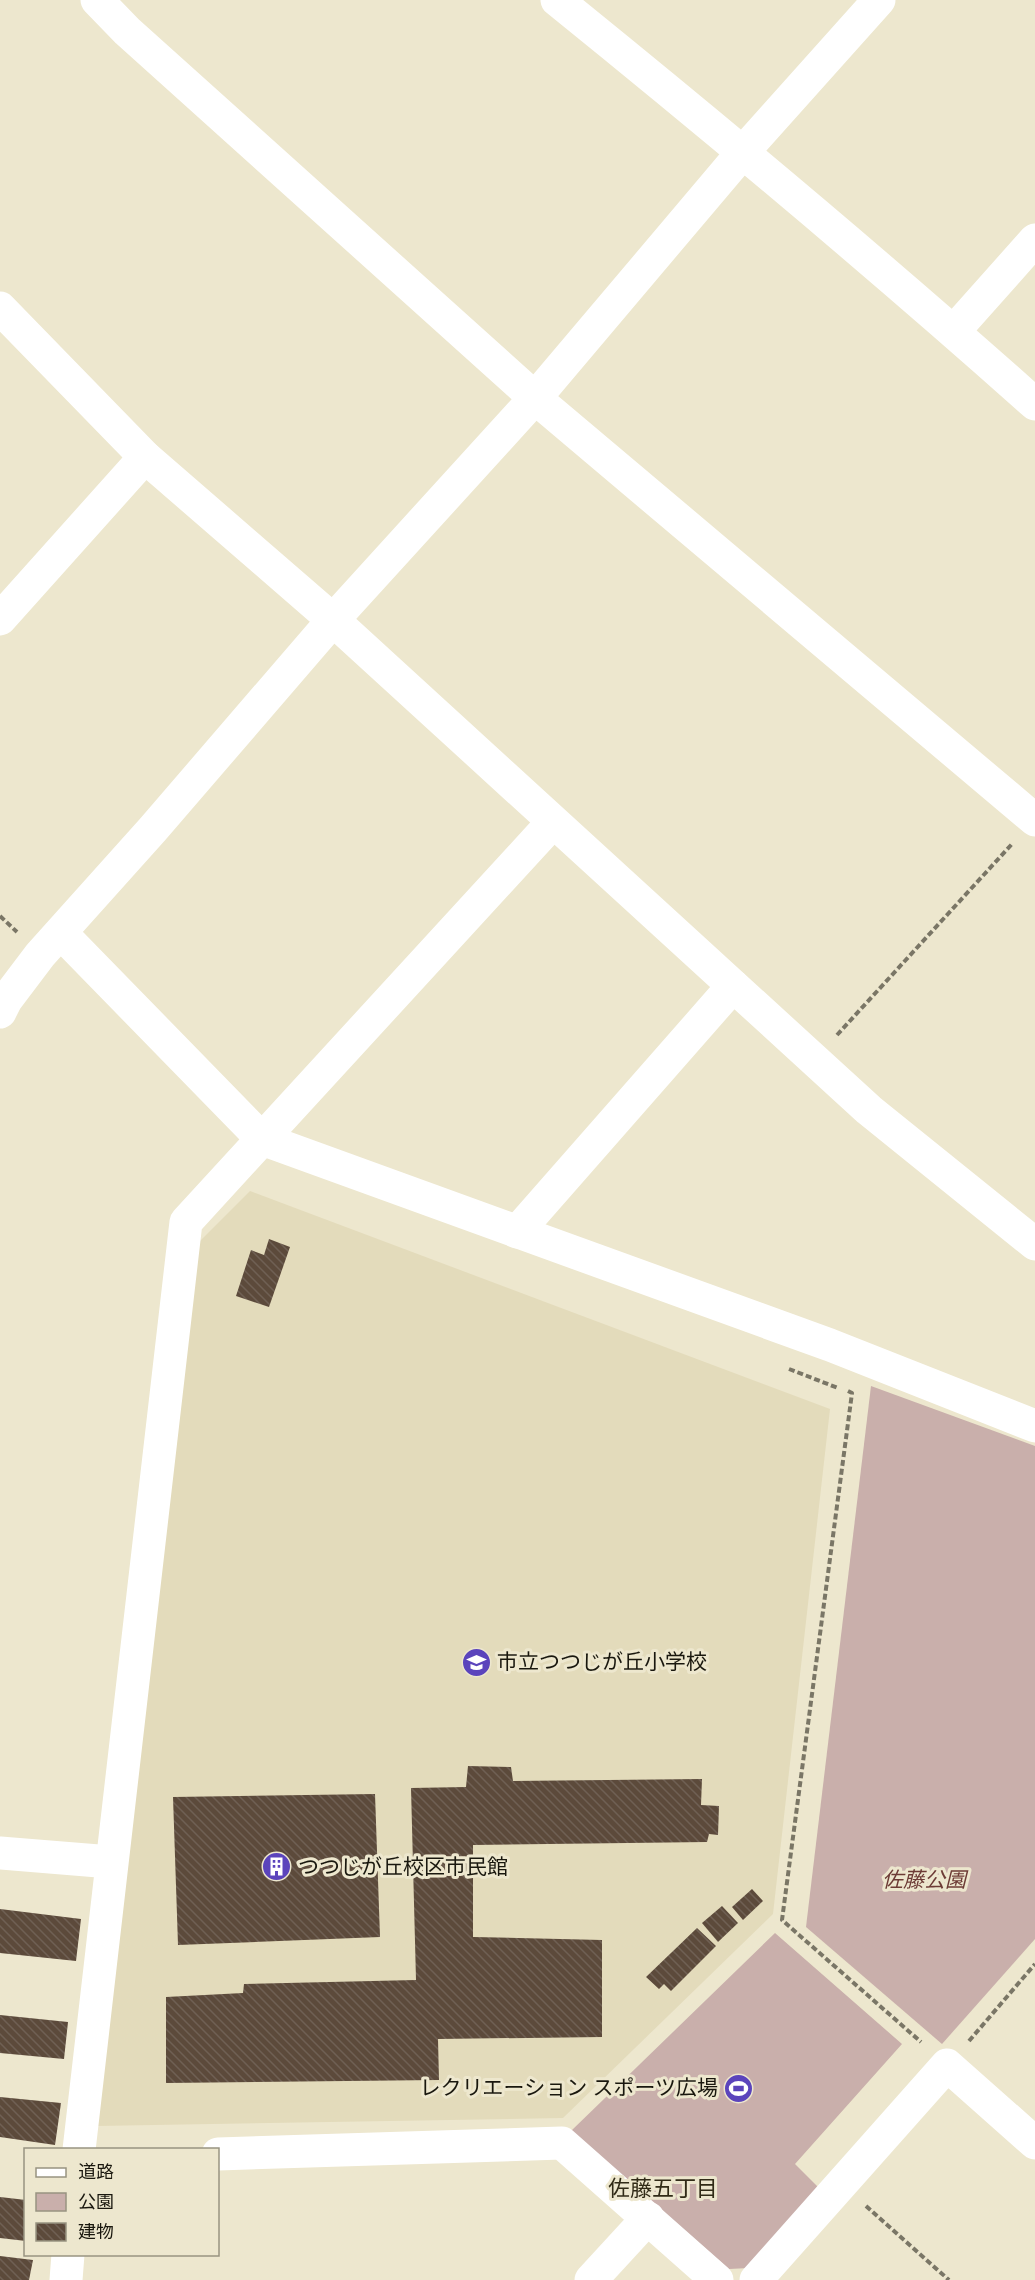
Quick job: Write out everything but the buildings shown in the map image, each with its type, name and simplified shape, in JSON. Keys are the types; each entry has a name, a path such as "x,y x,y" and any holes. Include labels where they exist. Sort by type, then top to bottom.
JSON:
{"street":[{"path":"97,0 127,31 535,398 1035,820"},
{"path":"557,0 954,331 1035,404"},
{"path":"0,1012 6,1000 33,964 333,620 535,398 742,152 879,0"},
{"path":"954,331 1035,240"},
{"path":"0,308 145,457 333,620 869,1110 1035,1244"},
{"path":"0,619 145,457"},
{"path":"78,2148 186,1222 553,822"},
{"path":"61,933 262,1139 831,1345 1035,1426"},
{"path":"517,1232 733,986"},
{"path":"0,1853 111,1862"},
{"path":"756,2280 947,2066 1035,2143"},
{"path":"219,2154 562,2143 717,2280"},
{"path":"591,2280 648,2218"},
{"path":"66,2280 68,2256"}],"path":[{"path":"814,1060 1035,820"},
{"path":"785,1368 852,1393 782,1920 947,2066 1035,1964"}],"shaded area":[{"name":"市立つつじが丘小学校","path":"250,1191 830,1409 773,1914 563,2118 96,2126 199,1242"}],"green space":[{"name":"佐藤公園","path":"871,1386 1035,1446 1035,1939 942,2044 806,1927"},
{"name":"レクリエーション スポーツ広場","path":"775,1933 902,2044 795,2164 821,2190 749,2268 729,2269 571,2131"}],"place":[{"name":"市立つつじが丘小学校","path":"476,1662"},
{"name":"つつじが丘校区市民館","path":"277,1867"},
{"name":"レクリエーション スポーツ広場","path":"739,2088"}],"district":[{"name":"佐藤五丁目","path":"663,2188"}]}
